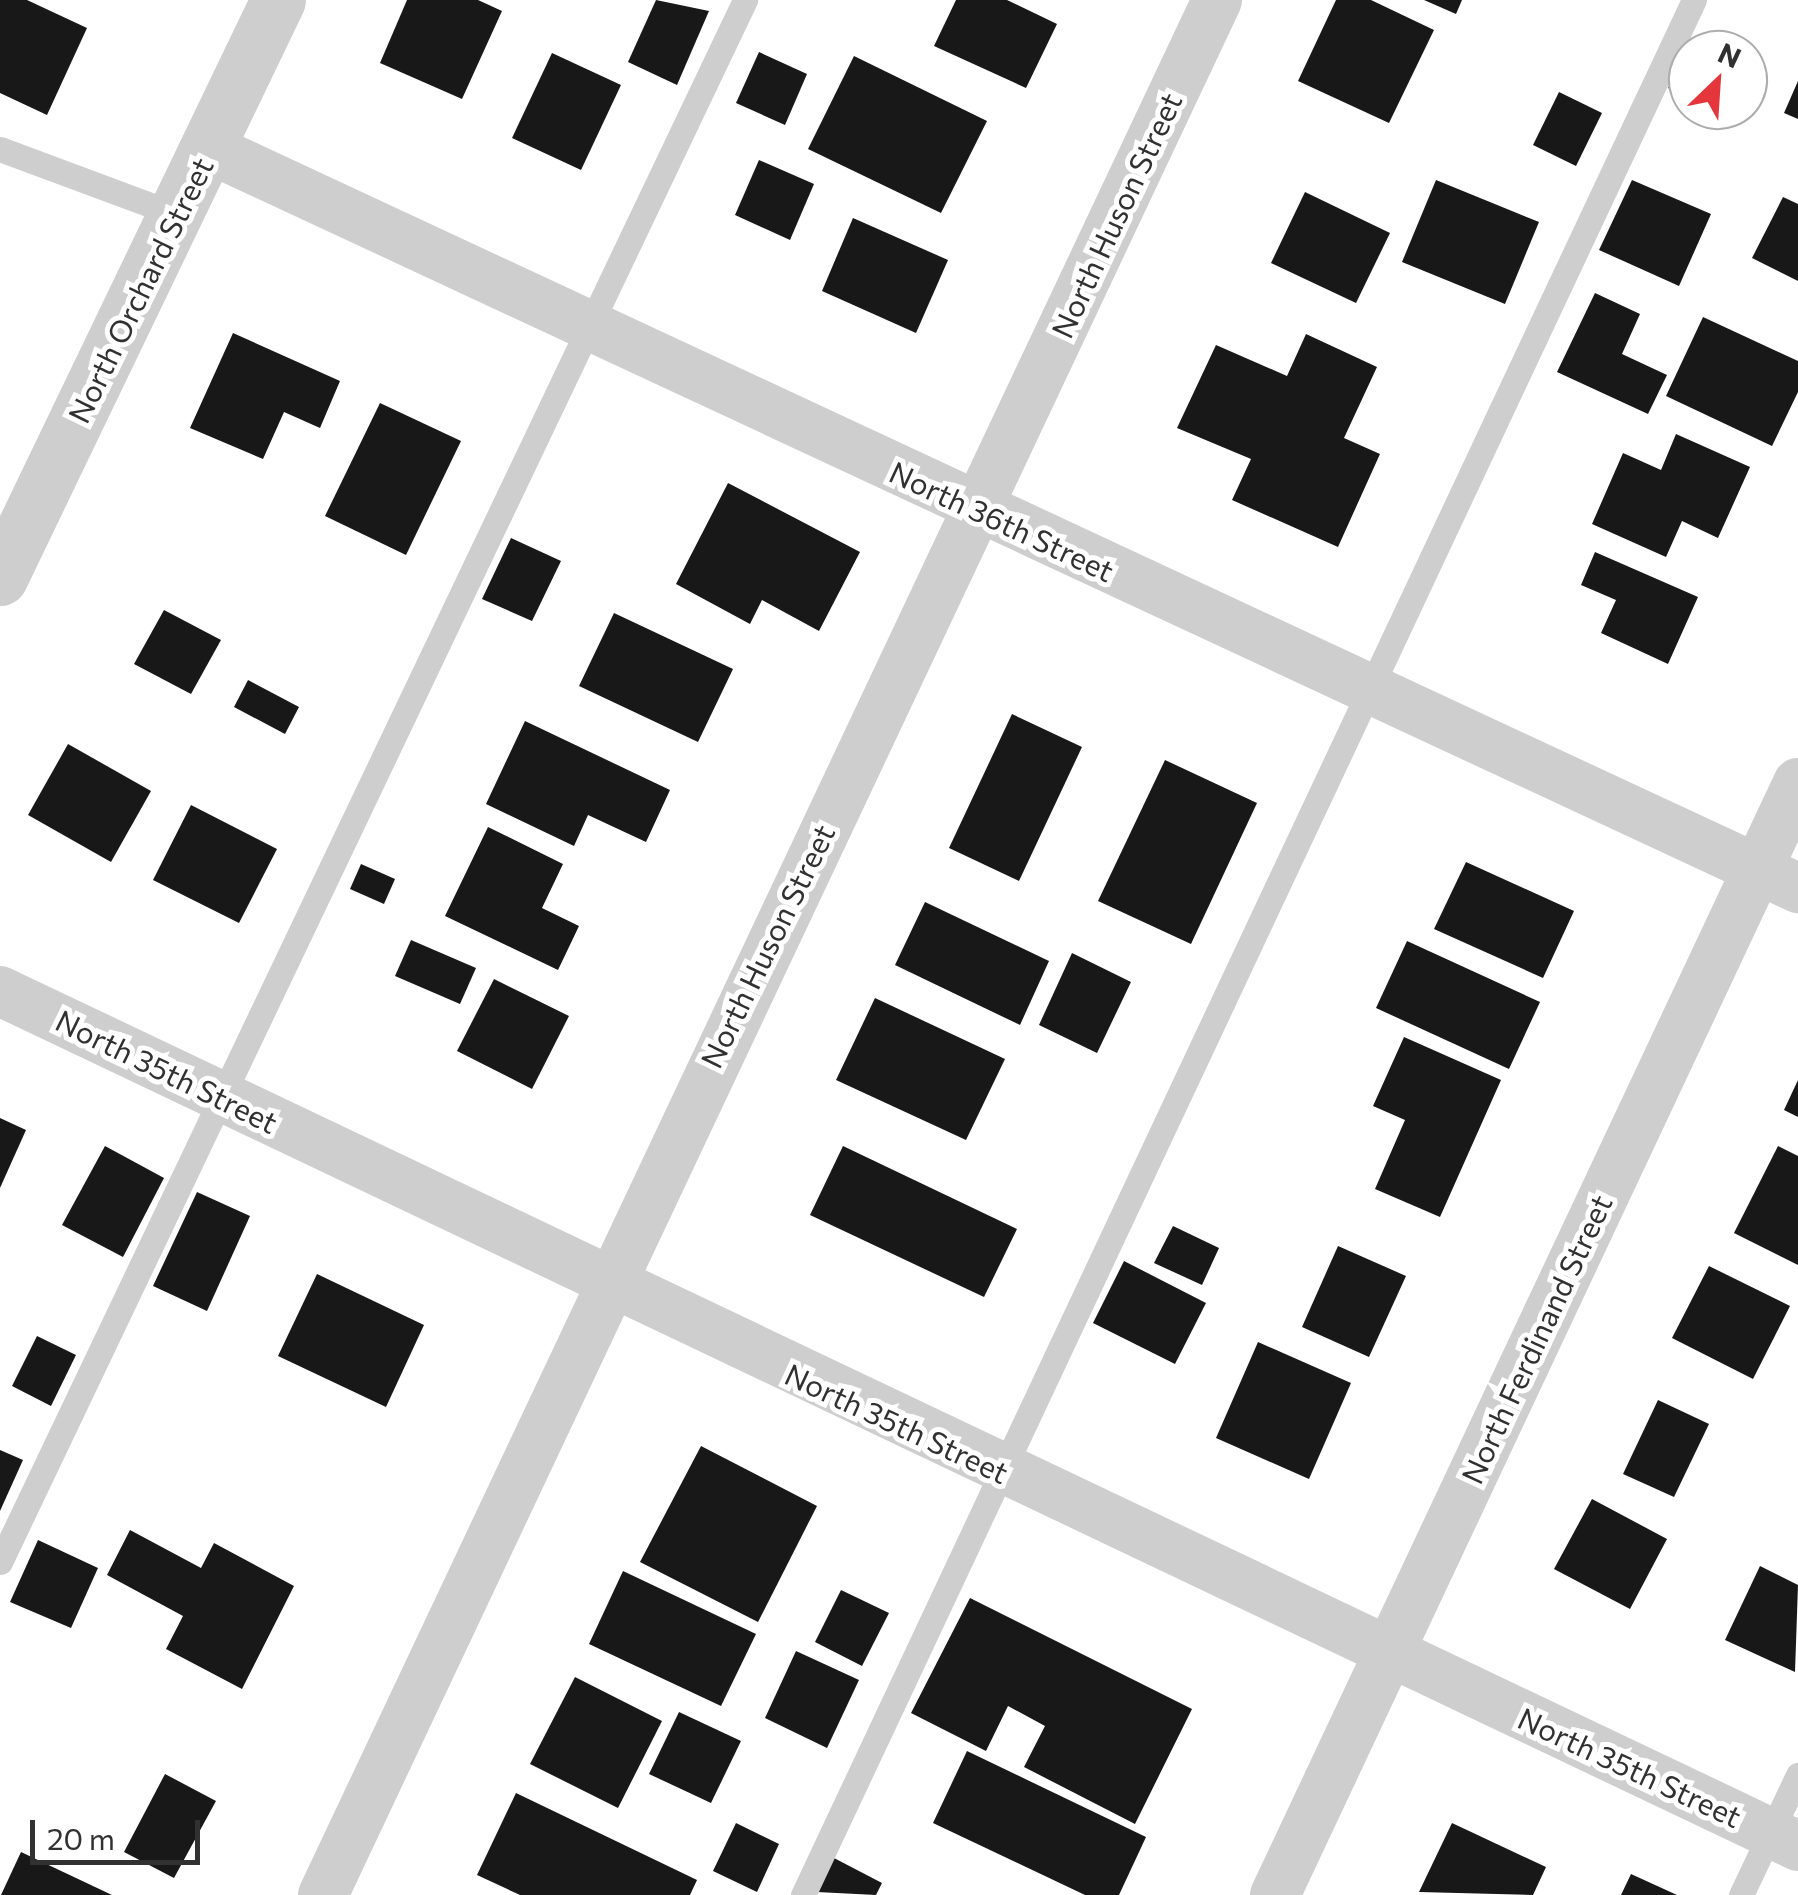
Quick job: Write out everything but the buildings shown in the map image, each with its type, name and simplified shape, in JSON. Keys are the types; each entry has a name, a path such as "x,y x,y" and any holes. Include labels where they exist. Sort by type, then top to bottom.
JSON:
{"street":[{"name":"North Orchard Street","path":"0,578 278,0"},
{"name":"North Huson Street","path":"324,1895 604,1286 1218,0"},
{"name":"North 36th Street","path":"208,148 976,510 1778,878"},
{"name":"North Ferdinand Street","path":"1274,1895 1388,1652 1778,878 1798,783"},
{"name":"North 35th Street","path":"0,991 604,1286 1784,1839"}],"lane":[{"path":"0,1562 218,1095 590,329 744,0"},
{"path":"803,1895 1694,0"},
{"path":"0,149 177,215"},
{"path":"1741,1895 1784,1839 1798,1775"}]}
